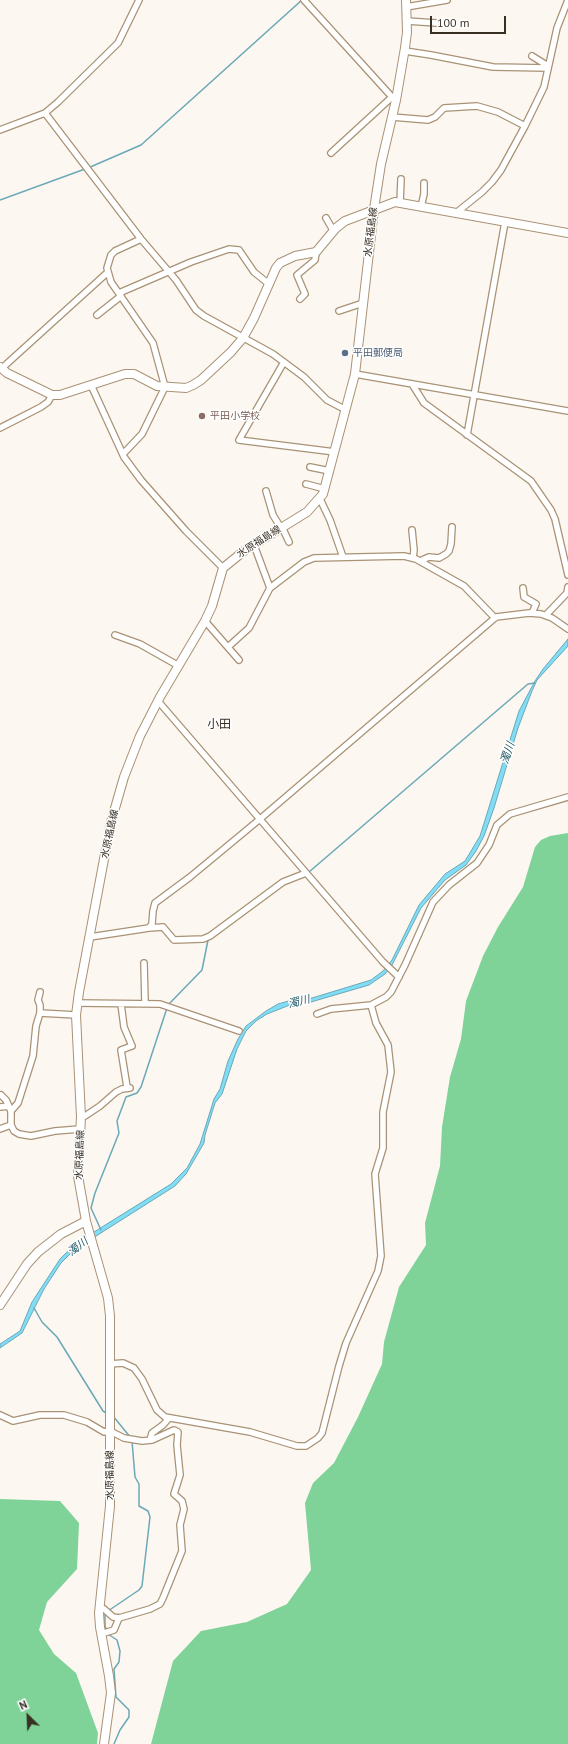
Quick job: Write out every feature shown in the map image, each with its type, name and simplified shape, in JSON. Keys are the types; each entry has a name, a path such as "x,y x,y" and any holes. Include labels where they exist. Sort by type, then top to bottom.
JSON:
{"main road":[{"name":"水原福島線","path":"104,1744 111,1693 110,1676 101,1634 100,1608 109,1518 110,1316 108,1298 86,1220 78,1176 81,1117 76,1016 78,1003 111,822 124,777 140,736 158,701 205,621 216,594 223,568 233,559 306,512 320,499 325,489 355,374 374,209 381,164 405,51 407,21 406,4"},
{"path":"0,368 52,395 60,395 125,374 134,374 152,384 165,387 186,388 198,383 231,352 243,338 280,263 295,256 316,252 334,230 345,221 395,202 568,233"},
{"path":"0,1305 27,1264 38,1252 60,1234 86,1220"}],"street":[{"path":"0,130 45,113 66,95 118,43 139,0"},
{"path":"304,0 394,99 331,153"},
{"path":"406,4 446,0"},
{"path":"456,213 492,182 501,170 525,126 544,87 557,28 568,0"},
{"path":"407,21 436,23"},
{"path":"405,51 494,67 548,67"},
{"path":"532,56 548,67"},
{"path":"392,117 428,120 435,118 444,108 477,106 498,112 525,126"},
{"path":"45,113 141,239 169,272 196,310 284,362 304,376 327,400 346,410"},
{"path":"400,203 401,179"},
{"path":"421,207 424,194 424,182"},
{"path":"326,218 334,230"},
{"path":"467,435 505,222"},
{"path":"122,454 142,434 165,387 153,343 112,282 108,272 108,261 115,250 141,239"},
{"path":"97,315 120,294 222,250 235,249 242,253 254,272 269,284"},
{"path":"300,299 305,294 297,275 315,260 316,252"},
{"path":"0,368 108,272"},
{"path":"339,311 364,303"},
{"path":"284,362 239,440 335,452"},
{"path":"355,374 568,411"},
{"path":"412,384 422,402 531,481 551,510 555,519 568,575"},
{"path":"91,385 122,454 142,480 186,531 223,568"},
{"path":"0,428 41,407 52,395"},
{"path":"310,468 330,472"},
{"path":"306,484 325,489"},
{"path":"266,491 273,516 282,528 289,542"},
{"path":"320,499 330,520 343,557"},
{"path":"420,561 429,557 439,558 449,551 452,527"},
{"path":"412,530 414,550 413,558"},
{"path":"254,545 270,588"},
{"path":"228,647 249,628 270,588 308,559 404,556 413,558 464,586 495,618"},
{"path":"546,615 567,593 568,587"},
{"path":"524,588 524,597 536,604 532,613"},
{"path":"149,928 152,924 155,904 260,819 495,618 532,613 546,615 568,629"},
{"path":"205,621 239,660"},
{"path":"115,635 140,644 179,666"},
{"path":"158,701 398,977"},
{"path":"317,1014 331,1009 371,1005 386,997 398,977 433,902 449,885 477,863 489,845 497,825 510,814 568,797"},
{"path":"90,937 163,927 174,940 203,939 210,936 283,882 306,872"},
{"path":"144,963 146,1003"},
{"path":"0,1107 10,1109 18,1103 33,1056 36,1026 40,1013 40,1005 38,1000 40,992"},
{"path":"78,1003 160,1004 239,1030"},
{"path":"81,1117 100,1106 116,1092 129,1088 121,1050 132,1046 124,1027 121,1004"},
{"path":"109,1364 123,1363 134,1368 142,1379 157,1410 169,1418 250,1432 296,1446 306,1446 315,1441 322,1432 341,1358 378,1271 381,1256 375,1174 383,1148 383,1112 391,1072 388,1045 376,1023 371,1005"},
{"path":"40,1013 76,1016"},
{"path":"1,1095 6,1100 10,1109 11,1125 19,1134 31,1136 55,1131 80,1130"},
{"path":"0,1129 11,1125"},
{"path":"0,1415 13,1421 40,1415 64,1415 87,1422 104,1432 110,1431 124,1438 142,1441 150,1440 174,1430 178,1432 180,1475 174,1494 182,1501 184,1509 180,1525 182,1554 160,1604 150,1609 119,1618 113,1617 104,1609 100,1608"},
{"path":"150,1440 152,1433 163,1425 169,1418"},
{"path":"101,1634 114,1630 119,1618"}],"green space":[{"path":"568,833 568,1744 151,1744 173,1661 201,1631 247,1622 287,1604 311,1570 305,1503 313,1483 334,1463 358,1417 382,1364 384,1342 399,1287 426,1245 425,1223 440,1166 442,1127 450,1077 461,1039 466,1001 483,956 498,927 523,887 535,847 541,840 550,836"},
{"path":"0,1499 60,1501 79,1523 77,1569 47,1602 39,1630 54,1654 76,1673 98,1733 97,1744 0,1744"}],"water":[{"name":"濁川","path":"568,639 568,646 537,680 532,691 518,728 494,808 484,836 476,851 466,865 445,880 421,908 392,965 385,974 369,985 311,1002 295,1003 267,1014 256,1021 246,1031 237,1049 222,1094 215,1103 204,1143 186,1174 175,1186 74,1250 61,1263 44,1289 22,1333 0,1348 0,1344 20,1331 32,1302 60,1259 66,1253 94,1232 171,1184 187,1168 200,1144 214,1099 220,1089 228,1061 246,1026 278,1004 299,998 312,998 371,980 383,971 392,960 419,905 445,874 465,861 480,836 519,711 543,669"}],"waterway":[{"path":"88,168 141,145 302,0"},
{"path":"0,200 85,169"},
{"path":"309,872 528,684 535,683"},
{"path":"101,1230 91,1208 95,1193 119,1133 117,1121 126,1097 137,1093 141,1087 168,1005 202,970 208,940"},
{"path":"34,1308 42,1322 57,1337 103,1411 108,1414"},
{"path":"113,1416 131,1438"},
{"path":"108,1611 139,1590 142,1586 150,1517 148,1511 139,1506 139,1484 135,1477 132,1441"},
{"path":"105,1613 105,1626 107,1631"},
{"path":"108,1634 117,1640 120,1651 119,1662 114,1669 116,1697 129,1710 129,1717 120,1730 114,1744"}],"place":[{"name":"平田郵便局","path":"345,353"},
{"name":"平田小学校","path":"202,416"}],"district":[{"name":"小田","path":"219,725"}]}
